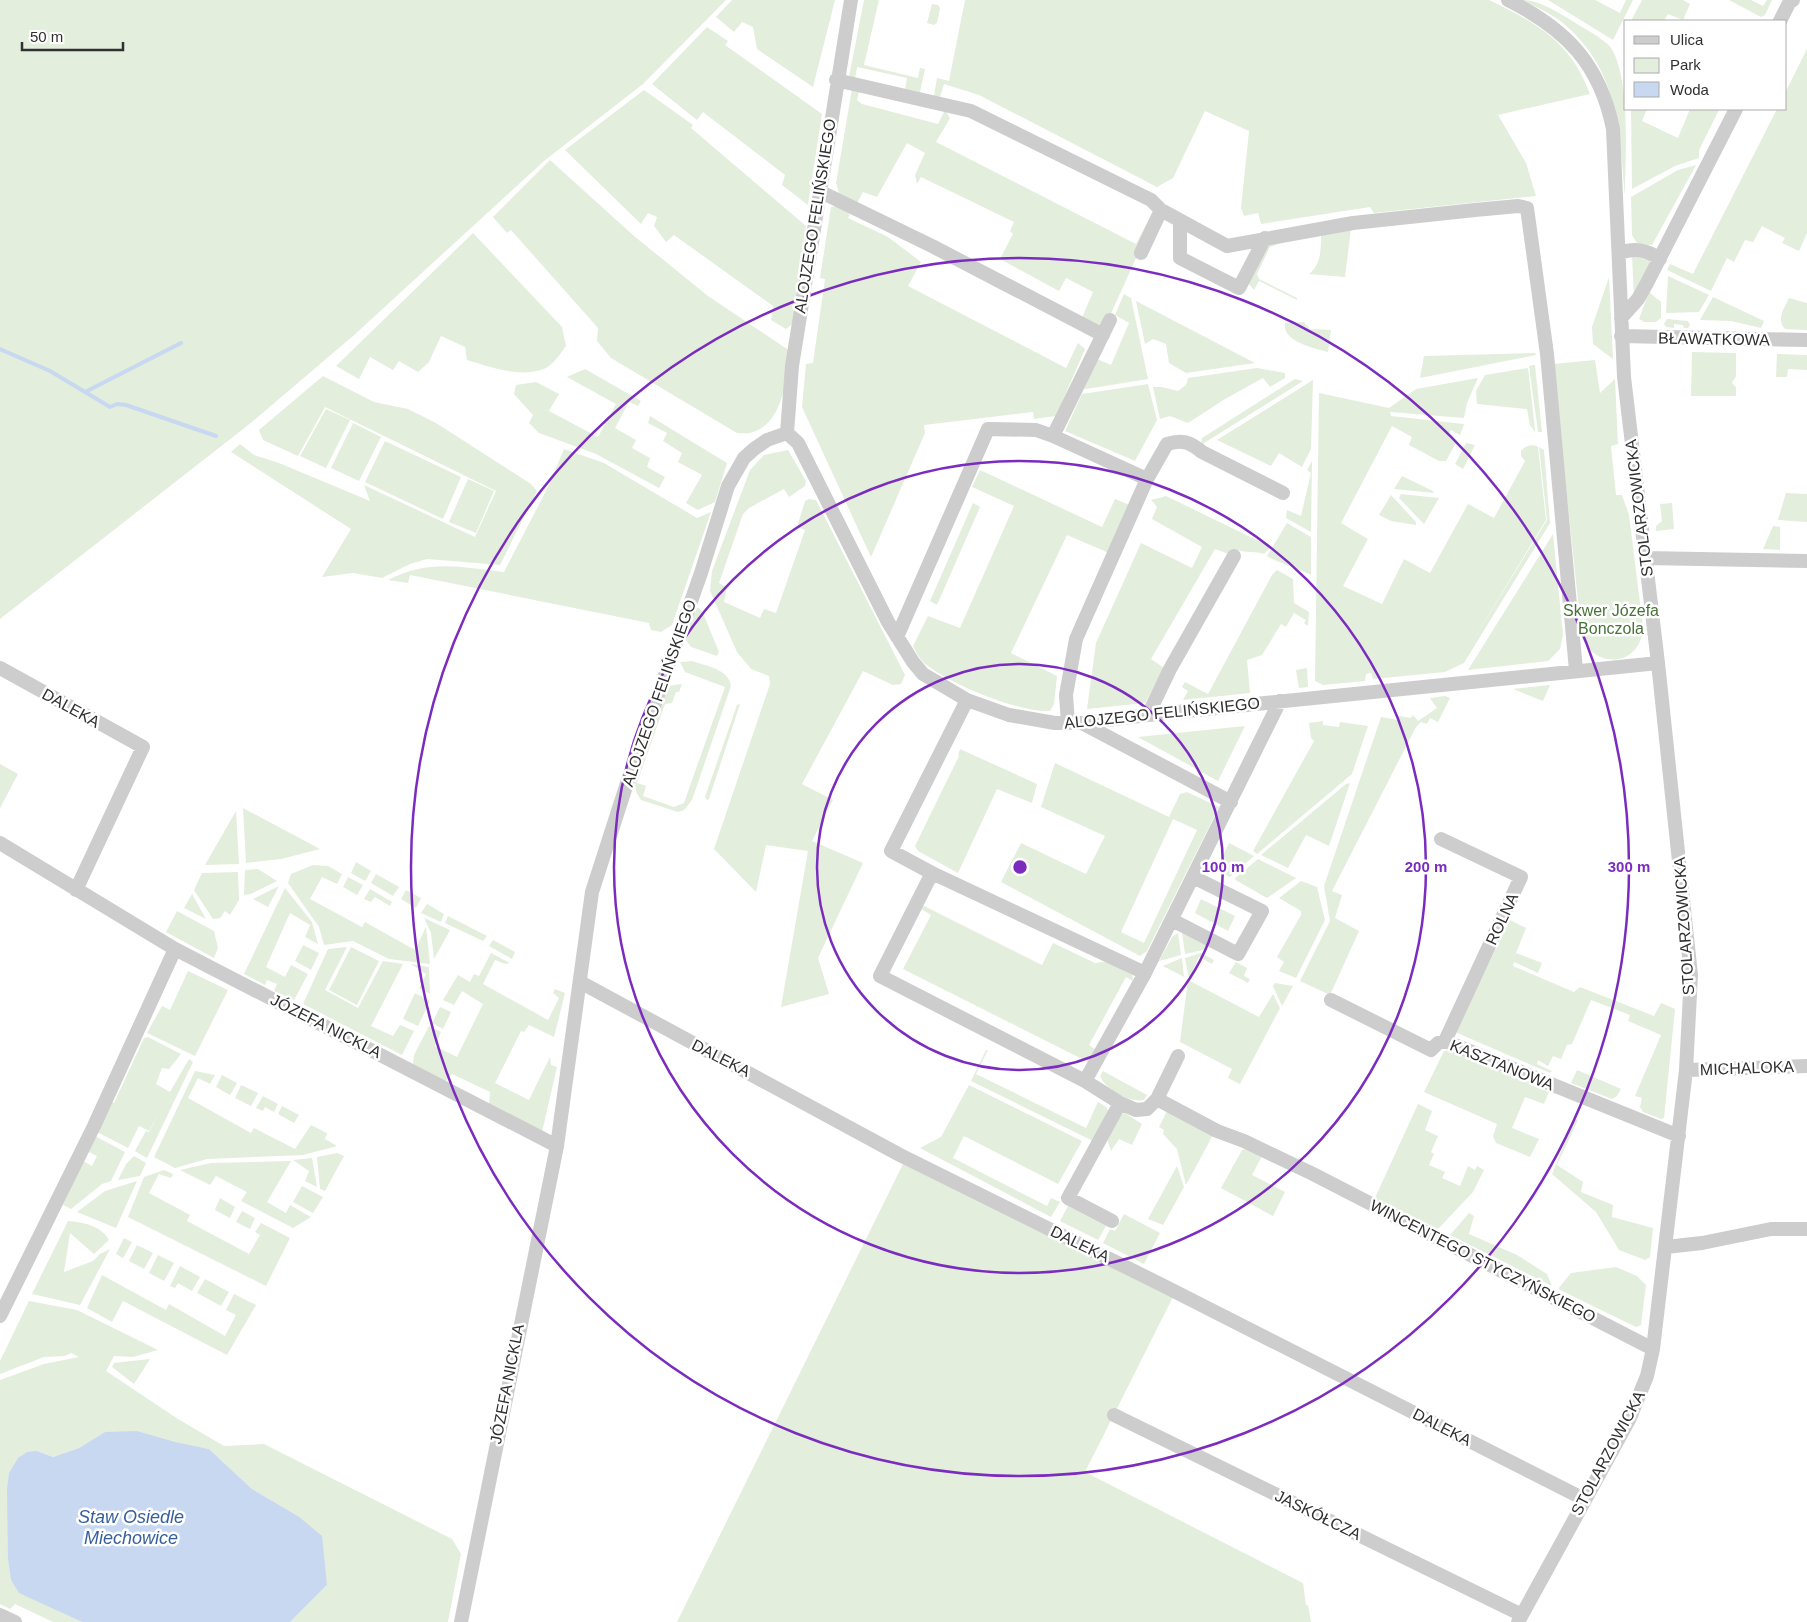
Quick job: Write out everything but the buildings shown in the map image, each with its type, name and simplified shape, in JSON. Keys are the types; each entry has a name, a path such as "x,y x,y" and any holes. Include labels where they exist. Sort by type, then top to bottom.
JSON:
{"street":[{"name":"ALOJZEGO FELIŃSKIEGO","path":"787,433 792,366 850,0"},
{"name":"STOLARZOWICKA","path":"1508,0 1552,25 1571,42 1589,65 1602,90 1613,129 1621,336 1631,448 1658,663 1691,975 1686,1070 1679,1136 1653,1349 1647,1376 1628,1420 1520,1618"},
{"path":"1780,20 1789,2 1793,0"},
{"path":"836,80 971,111 1151,200 1160,210 1227,246 1353,224 1518,206 1528,208 1547,354 1576,670"},
{"path":"1621,318 1638,299 1735,110"},
{"path":"819,192 932,246 1103,335"},
{"path":"1141,253 1160,210"},
{"path":"1180,221 1180,258 1239,288 1265,238"},
{"path":"1618,253 1630,249 1641,250 1660,259"},
{"path":"1053,436 1110,320"},
{"name":"BŁAWATKOWA","path":"1621,336 1807,340"},
{"path":"897,637 988,429 1036,430 1147,479"},
{"name":"ALOJZEGO FELIŃSKIEGO","path":"787,433 798,443 897,637 923,674 967,700 1009,715 1068,724 1082,724 1280,701 1658,663"},
{"name":"ALOJZEGO FELIŃSKIEGO","path":"580,982 586,923 592,892 628,780 701,573 728,486 744,458 754,448 767,440 787,433"},
{"path":"1068,724 1066,695 1076,639 1147,479 1166,444 1177,441 1195,445 1202,452 1283,493"},
{"path":"1148,715 1170,669 1234,556"},
{"path":"1645,558 1807,562"},
{"name":"DALEKA","path":"0,668 143,747 76,890"},
{"path":"967,700 891,851 932,873 1145,974"},
{"path":"1086,1081 1145,974 1280,701"},
{"path":"1082,724 1231,802"},
{"name":"ROLNA","path":"1441,839 1521,877 1445,1041"},
{"name":"JÓZEFA NICKLA","path":"0,843 175,948 556,1146"},
{"path":"932,873 880,976 1086,1081 1120,1103 1136,1110 1147,1110 1157,1099 1178,1056"},
{"path":"1172,920 1238,954 1262,911 1193,877"},
{"path":"0,1316 94,1126 175,948"},
{"name":"JÓZEFA NICKLA","path":"461,1622 556,1146 580,982"},
{"name":"DALEKA","path":"580,982 900,1155 1162,1285 1584,1499"},
{"name":"KASZTANOWA","path":"1331,1000 1431,1050 1438,1043 1445,1041 1679,1136"},
{"name":"MICHALOKA","path":"1686,1070 1807,1066"},
{"name":"WINCENTEGO STYCZYŃSKIEGO","path":"1157,1099 1216,1131 1244,1141 1313,1174 1653,1349"},
{"path":"1112,1221 1068,1198 1120,1103"},
{"path":"1666,1246 1702,1243 1771,1229 1807,1228"},
{"name":"JASKÓŁCZA","path":"1114,1415 1520,1618"},
{"path":"0,1615 15,1622"}],"green space":[{"path":"0,0 726,0 643,84 544,161 353,336 252,422 0,619"},
{"path":"732,0 835,0 813,87 757,49 753,27 742,22 734,32 716,17"},
{"path":"864,0 879,0 864,65 918,78 920,68 925,69 920,92 905,89 907,78 857,67 855,79 849,77"},
{"path":"965,0 1489,0 1537,26 1562,47 1582,76 1590,94 1498,115 1526,163 1536,196 1374,213 1370,207 1261,224 1258,213 1244,216 1241,208 1249,131 1205,111 1173,178 1157,187 979,95 944,84 940,97 934,96 937,78 949,81"},
{"path":"1522,0 1535,2 1555,11 1599,38 1611,48 1622,79 1626,119 1625,195 1617,122 1612,99 1604,78 1593,57 1579,38 1559,20"},
{"path":"1548,0 1595,0 1620,13 1626,0 1633,0 1613,40"},
{"path":"1642,0 1683,0 1690,4 1683,20 1668,14 1665,20 1632,20"},
{"path":"1729,0 1751,0 1763,6 1767,0 1772,0 1765,15 1761,17"},
{"path":"932,4 938,5 940,8 937,23 934,25 927,23"},
{"path":"707,27 728,41 725,45 822,114 808,205 782,185 785,175 703,112 697,120 652,84"},
{"path":"1807,49 1807,233 1799,251 1782,243 1785,238 1762,226 1753,242 1745,240 1734,262 1727,258 1711,291 1667,270 1670,264 1693,274 1776,110 1787,110 1787,89"},
{"path":"852,89 859,91 857,100 862,104 938,124 945,110 950,118 936,142 1136,244 1149,219 1142,245 1104,329 1082,318 1093,292 1066,278 1059,291 1000,259 1013,234 1010,231 1014,222 921,177 917,184 915,175 925,153 907,143 877,197 863,192 857,203 839,193 836,183"},
{"path":"644,90 693,125 691,128 806,226 795,322 786,329 771,320 773,306 674,235 666,242 654,226 657,217 648,213 641,224 565,150"},
{"path":"1631,110 1647,110 1642,121 1678,138 1690,110 1719,110 1699,150 1699,158 1675,166 1632,189"},
{"path":"550,160 634,236 708,296 790,351 782,398 771,419 763,427 751,433 737,433 611,358 597,341 598,328 511,230 507,233 493,217"},
{"path":"1696,165 1652,245 1638,245 1632,235 1631,197 1678,170"},
{"path":"837,206 850,214 848,218 888,237 921,262 908,286 1066,368 1078,343 1085,349 1056,416 1034,419 1033,412 924,425 925,433 871,557 802,407 806,364 813,363 825,279 820,278 831,207"},
{"path":"1351,229 1345,277 1309,274 1318,261 1321,235"},
{"path":"473,233 562,327 566,346 554,362 544,369 535,371 515,372 495,368 467,360 465,347 441,336 429,362 418,372 399,361 393,370 370,357 359,379 336,366"},
{"path":"1281,240 1280,243 1270,247 1257,274 1259,279 1297,298 1297,300 1259,281 1254,290 1248,283 1271,242"},
{"path":"1637,255 1651,260 1634,297 1632,256"},
{"path":"1668,276 1709,295 1699,312 1666,313"},
{"path":"1609,277 1613,359 1593,344 1592,327"},
{"path":"1649,292 1661,302 1661,318 1656,322 1644,322 1639,319"},
{"path":"1124,294 1131,298 1148,379 1084,389 1097,359 1111,365 1129,323 1115,315"},
{"path":"1713,297 1764,321 1761,328 1731,321 1700,320"},
{"path":"1789,298 1807,303 1807,330 1785,329 1782,325 1782,314"},
{"path":"1136,301 1255,363 1186,373 1169,363 1166,344 1153,339 1145,344"},
{"path":"1667,319 1688,321 1690,325 1688,328 1684,328 1683,325 1674,324 1674,328 1666,327 1664,324"},
{"path":"1304,322 1310,329 1331,330 1328,352 1300,343 1285,330 1285,323"},
{"path":"1692,352 1736,353 1736,376 1732,383 1736,387 1736,396 1691,396"},
{"path":"1535,353 1536,355 1420,378 1424,356"},
{"path":"1777,354 1807,355 1807,370 1788,369 1787,377 1776,377"},
{"name":"Skwer Józefa Bonczola","path":"1595,360 1600,393 1615,379 1618,444 1611,446 1616,495 1622,495 1629,515 1643,627 1641,639 1635,649 1627,656 1618,659 1598,656 1589,649 1582,638 1553,364"},
{"path":"1535,365 1542,432 1538,432 1529,366"},
{"path":"1257,368 1285,373 1285,378 1270,387 1263,378 1225,399 1188,423 1170,416 1160,419 1153,387 1178,391 1186,385 1188,378"},
{"path":"1528,368 1535,432 1530,425 1527,409 1477,404 1476,391 1485,375"},
{"path":"585,369 641,401 638,406 629,402 615,428 636,440 632,448 650,458 647,467 665,477 659,488 596,454 539,433 529,423 533,415 514,394 516,385 536,382 559,394 549,411 598,437 616,404 567,377"},
{"path":"323,376 374,402 408,409 436,423 531,484 537,491 500,565 427,559 410,564 382,578 353,573 322,577 351,529 231,452 240,444 254,455 279,463 370,501 364,485 475,537 496,491 325,407 298,456 263,440 259,430"},
{"path":"1478,378 1467,403 1464,418 1390,412 1391,416 1464,424 1460,435 1451,430 1448,435 1457,441 1446,461 1439,461 1409,445 1412,437 1392,426 1341,523 1368,539 1343,586 1382,604 1404,559 1430,573 1468,504 1494,518 1525,461 1521,456 1521,451 1533,445 1538,447 1546,520 1467,650 1547,520 1539,447 1544,450 1550,523 1464,663 1445,672 1373,679 1371,673 1366,674 1365,681 1323,685 1315,681 1319,393 1389,408 1416,389"},
{"path":"1295,379 1303,381 1201,445 1202,438"},
{"path":"1313,380 1311,449 1302,467 1279,453 1271,466 1217,440"},
{"path":"1148,384 1157,420 1135,461 1065,431 1082,394"},
{"path":"326,409 350,420 326,468 300,456"},
{"path":"650,416 727,463 715,502 698,510 686,503 702,475 678,462 682,453 663,441 667,433 648,423"},
{"path":"353,423 381,437 359,481 331,468"},
{"path":"385,441 461,477 443,519 365,482"},
{"path":"1466,443 1475,445 1463,469 1455,464"},
{"path":"564,449 604,463 697,518 711,512 672,625 661,632 651,630 649,623 410,575 408,583 388,580 417,569 445,566 504,572 550,483"},
{"path":"788,450 806,481 805,486 789,497 784,489 749,508 743,514 719,583 727,587 724,602 760,618 764,609 776,613 805,530 797,527 805,501 809,499 816,500 905,675 901,684 893,685 863,671 802,784 833,800 812,841 863,863 818,958 829,994 781,1007 808,851 766,845 756,892 714,849 770,684 769,676 751,669 737,652 710,591 712,571 750,470 764,455"},
{"path":"1312,461 1311,532 1286,518 1287,510 1301,516 1311,473 1307,470"},
{"path":"980,470 1102,527 1115,499 1132,506 1109,553 1067,535 1011,653 1057,676 1054,704 1050,711 1020,707 966,688 924,663 913,646 928,616 960,628 1014,506 972,487"},
{"path":"1402,476 1433,491 1434,493 1394,489"},
{"path":"468,479 494,491 476,533 449,522"},
{"path":"1786,493 1807,494 1807,522 1778,520"},
{"path":"1401,494 1439,498 1424,524 1399,498"},
{"path":"1391,495 1416,522 1416,525 1391,521 1379,515"},
{"path":"1166,496 1271,547 1264,554 1237,550 1234,556 1215,549 1151,659 1164,668 1145,703 1087,709 1096,643 1141,543 1192,568 1202,547 1152,519 1157,507 1151,500"},
{"path":"973,503 980,507 937,605 930,601"},
{"path":"1672,503 1674,529 1656,531 1656,526 1662,521 1660,504"},
{"path":"1287,523 1311,537 1311,575 1267,556"},
{"path":"1773,526 1780,527 1780,550 1763,549"},
{"path":"1553,534 1563,635 1560,649 1548,661 1468,670"},
{"path":"1277,570 1293,579 1294,603 1309,612 1308,626 1304,623 1306,620 1294,613 1286,627 1281,624 1262,655 1247,660 1250,693 1183,700 1188,691 1182,687 1185,682 1208,694 1272,575"},
{"path":"695,608 699,608 703,613 719,652 717,656 691,647 685,639"},
{"path":"692,661 721,672 729,680 731,686 692,800 684,810 678,812 641,800 636,792 635,782 668,686 682,684 679,692 676,692 672,703 665,704 637,783 646,786 643,796 674,807 684,803 725,687 685,672 680,662"},
{"path":"1307,668 1308,687 1299,688 1296,670"},
{"path":"1550,685 1543,701 1513,689"},
{"path":"1445,696 1450,698 1438,722 1430,718 1427,724 1421,722 1416,727 1332,891 1342,895 1335,918 1359,931 1330,995 1300,981 1330,921 1324,886 1381,717 1398,720 1399,716 1411,718 1413,715 1418,721 1437,708 1430,698"},
{"path":"740,704 709,799 707,800 705,797 737,705"},
{"path":"1323,721 1323,725 1339,727 1340,722 1368,726 1352,774 1257,854 1253,851 1314,741 1311,738 1309,723"},
{"path":"1245,726 1218,781 1138,737"},
{"path":"960,749 1037,784 1032,803 997,789 958,873 918,851 915,846 959,756"},
{"path":"1055,763 1169,817 1180,794 1187,792 1219,807 1147,951 1140,956 1001,882 1021,843 1086,874 1105,836 1041,807","holes":["1173,819 1197,830 1144,943 1121,932"]},
{"path":"0,764 18,774 0,808"},
{"path":"1350,783 1329,846 1306,835 1288,868 1261,855 1346,784"},
{"path":"243,808 320,849 281,859 246,863"},
{"path":"236,811 239,864 205,865"},
{"path":"1229,843 1254,856 1230,877 1216,870"},
{"path":"1258,859 1296,878 1267,898 1234,879"},
{"path":"356,862 371,871 365,881 351,873"},
{"path":"313,865 328,866 342,874 337,884 322,877 310,899 362,927 365,922 415,950 426,927 430,964 389,959 353,941 324,945 319,927 288,883 291,874"},
{"path":"258,869 277,881 251,894 244,895 245,870"},
{"path":"238,872 239,900 230,915 225,911 220,918 213,919 194,890 202,873"},
{"path":"376,874 399,887 393,896 371,883"},
{"path":"348,877 363,885 357,895 343,887"},
{"path":"1301,881 1317,887 1325,920 1296,978 1279,971 1284,962 1277,957 1301,915 1301,911 1279,898"},
{"path":"279,886 268,907 253,899"},
{"path":"285,888 312,922 318,944 305,937 310,925 290,913 266,967 285,977 291,965 308,974 294,1000 274,991 277,984 267,980 265,985 244,974"},
{"path":"370,889 392,902 390,906 375,897 371,902 364,899"},
{"path":"406,890 421,898 416,908 401,899"},
{"path":"192,894 206,919 184,908"},
{"path":"1201,899 1235,916 1228,931 1195,913"},
{"path":"427,904 444,914 441,922 421,913"},
{"path":"924,906 1042,965 1053,943 1095,963 1111,961 1132,973 1133,981 1126,977 1089,1045 1096,1050 1088,1062 903,969 931,915 921,909"},
{"path":"177,911 214,931 218,948 214,958 166,932"},
{"path":"448,916 487,936 483,941 445,923"},
{"path":"424,918 450,930 434,959 431,933"},
{"path":"1510,920 1526,928 1516,953 1542,963 1538,973 1514,962 1513,966 1574,992 1580,987 1654,1016 1661,1003 1675,1009 1664,1118 1661,1119 1643,1112 1640,1107 1642,1098 1635,1096 1661,1035 1628,1021 1630,1015 1591,1000 1572,1044 1567,1045 1561,1059 1553,1056 1548,1066 1538,1060 1537,1064 1552,1071 1550,1073 1455,1032"},
{"path":"1178,933 1181,955 1159,961 1172,937"},
{"path":"1182,933 1206,945 1203,950 1185,954"},
{"path":"493,940 515,952 512,959 489,946"},
{"path":"303,945 319,953 311,970 295,961"},
{"path":"347,947 325,990 358,1008 383,961 403,964 371,1026 393,1036 400,1025 414,1031 402,1055 303,1004 328,949"},
{"path":"351,947 379,961 357,1005 329,990"},
{"path":"491,953 510,963 505,964 495,960 483,984 548,1020 559,998 553,993 555,989 565,993 554,1037 529,1025 524,1032 521,1031 495,1083 529,1100 550,1057 551,1065 557,1067 542,1132 489,1104 490,1092 452,1074 445,1082 413,1064 414,1055 429,1026 441,1032 435,1046 457,1057 483,1004 462,991 454,1005 443,1000 458,975 470,982 474,974 479,976"},
{"path":"1201,953 1214,960 1212,964 1199,957 1189,979 1185,958"},
{"path":"1182,958 1184,977 1163,966"},
{"path":"1236,962 1247,968 1244,976 1250,979 1248,983 1229,973"},
{"path":"411,964 429,967 430,994 419,988 426,974"},
{"path":"188,971 228,990 195,1056 147,1033 162,1006 170,1010"},
{"path":"1188,980 1259,1017 1273,994 1280,1008 1240,1084 1228,1078 1232,1069 1180,1042"},
{"path":"1275,983 1293,986 1282,1006 1273,986"},
{"path":"415,993 430,1001 418,1026 403,1019"},
{"path":"440,1007 451,1012 443,1029 432,1023"},
{"path":"148,1037 181,1054 169,1069 162,1068 156,1084 170,1092 189,1059 193,1062 147,1158 135,1151 146,1131 149,1132 160,1111 149,1131 139,1126 128,1148 97,1132 110,1101 114,1103 144,1038"},
{"path":"986,1050 988,1050 976,1074 1086,1128 1098,1102 1106,1107 1108,1111 1093,1141 971,1081"},
{"path":"1451,1050 1549,1092 1544,1104 1525,1097 1512,1128 1539,1139 1530,1157 1496,1143 1493,1136 1497,1124 1424,1092 1444,1051"},
{"path":"1577,1070 1621,1089 1617,1096 1612,1099 1571,1083"},
{"path":"195,1071 215,1075 210,1084 198,1078 188,1098 251,1133 254,1128 295,1149 311,1125 327,1133 325,1139 337,1146 303,1155 207,1159 175,1168 154,1157"},
{"path":"1103,1071 1147,1095 1144,1100 1132,1099 1113,1091 1100,1076"},
{"path":"222,1075 237,1083 230,1095 216,1087"},
{"path":"241,1085 258,1093 251,1106 235,1098"},
{"path":"969,1085 1082,1141 1058,1184 964,1136 953,1158 1047,1206 1051,1198 1060,1202 1051,1217 920,1148 941,1137"},
{"path":"263,1096 278,1104 274,1112 265,1107 263,1111 256,1108"},
{"path":"1418,1104 1432,1111 1425,1130 1438,1136 1431,1152 1434,1154 1429,1165 1445,1172 1442,1178 1460,1186 1468,1166 1475,1170 1477,1166 1484,1170 1473,1192 1438,1229 1375,1198"},
{"path":"282,1106 299,1115 294,1123 278,1114"},
{"path":"1167,1111 1213,1135 1186,1185 1177,1149 1163,1134 1164,1130 1159,1127"},
{"path":"1125,1113 1142,1124 1132,1145 1119,1139 1111,1151 1106,1136 1118,1115"},
{"path":"1575,1118 1578,1120 1557,1165 1583,1182 1581,1192 1613,1205 1612,1217 1653,1228 1650,1257 1645,1260 1619,1250 1596,1212 1552,1174"},
{"path":"95,1136 125,1152 111,1181 102,1184 71,1209 63,1205 83,1161 92,1166 97,1156 89,1152"},
{"path":"1246,1149 1263,1154 1252,1175 1285,1192 1273,1216 1221,1188 1242,1150"},
{"path":"337,1153 344,1156 325,1191 320,1189 317,1157"},
{"path":"134,1156 146,1163 140,1176 118,1180 126,1164"},
{"path":"312,1158 317,1187 305,1181 309,1171 293,1160"},
{"path":"291,1161 267,1202 286,1213 290,1205 311,1217 293,1228 241,1201 247,1192 216,1176 210,1185 180,1170 211,1163"},
{"path":"903,1164 1173,1297 1085,1472 1303,1583 1311,1622 677,1622"},
{"path":"1177,1166 1184,1187 1163,1225 1148,1219"},
{"path":"164,1170 173,1174 171,1178 159,1174 149,1193 190,1215 187,1221 249,1254 260,1235 255,1232 261,1223 290,1238 266,1286 128,1217 144,1177"},
{"path":"137,1181 116,1228 77,1212 105,1191"},
{"path":"302,1186 323,1197 313,1213 293,1202"},
{"path":"220,1198 235,1207 230,1218 215,1210"},
{"path":"1068,1206 1106,1226 1098,1240 1060,1221"},
{"path":"242,1211 255,1218 250,1229 236,1222"},
{"path":"1469,1213 1474,1216 1469,1234 1517,1255 1547,1274 1552,1286 1450,1235"},
{"path":"1124,1214 1160,1233 1144,1264 1103,1243 1110,1229 1115,1231"},
{"path":"68,1221 79,1222 97,1228 109,1240 94,1254 70,1233 64,1272 93,1261 100,1254 110,1249 80,1305 32,1294"},
{"path":"124,1238 132,1242 123,1258 116,1254"},
{"path":"137,1245 153,1253 144,1269 129,1261"},
{"path":"158,1255 174,1263 164,1281 149,1273"},
{"path":"180,1266 200,1277 192,1291 178,1283 175,1288 170,1286"},
{"path":"1616,1267 1637,1276 1646,1285 1641,1325 1636,1327 1558,1289 1571,1273"},
{"path":"102,1275 166,1310 169,1304 225,1336 236,1315 226,1310 234,1294 256,1305 227,1355 123,1301 112,1322 87,1308"},
{"path":"205,1279 229,1292 221,1306 197,1293"},
{"path":"29,1301 77,1310 158,1350 133,1357 114,1356 106,1371 178,1419 224,1446 264,1444 452,1539 461,1554 448,1622 290,1622 327,1585 298,1516 252,1489 209,1449 105,1432 79,1448 53,1457 37,1451 9,1473 8,1558 58,1611 82,1622 53,1622 15,1604 10,1609 0,1604 0,1380 44,1364 79,1357 71,1353 65,1356 44,1357 0,1374 0,1361"},
{"path":"150,1359 134,1384 112,1367 114,1363"}],"water":[{"name":"Staw Osiedle Miechowice","path":"137,1431 209,1449 252,1489 298,1516 322,1536 327,1585 290,1622 82,1622 19,1593 11,1580 8,1558 7,1489 9,1473 18,1458 27,1452 37,1451 53,1457 79,1448 105,1432"}],"waterway":[{"path":"85,392 181,343"},
{"path":"0,349 50,371 110,407 117,404 126,405 216,436"}]}
